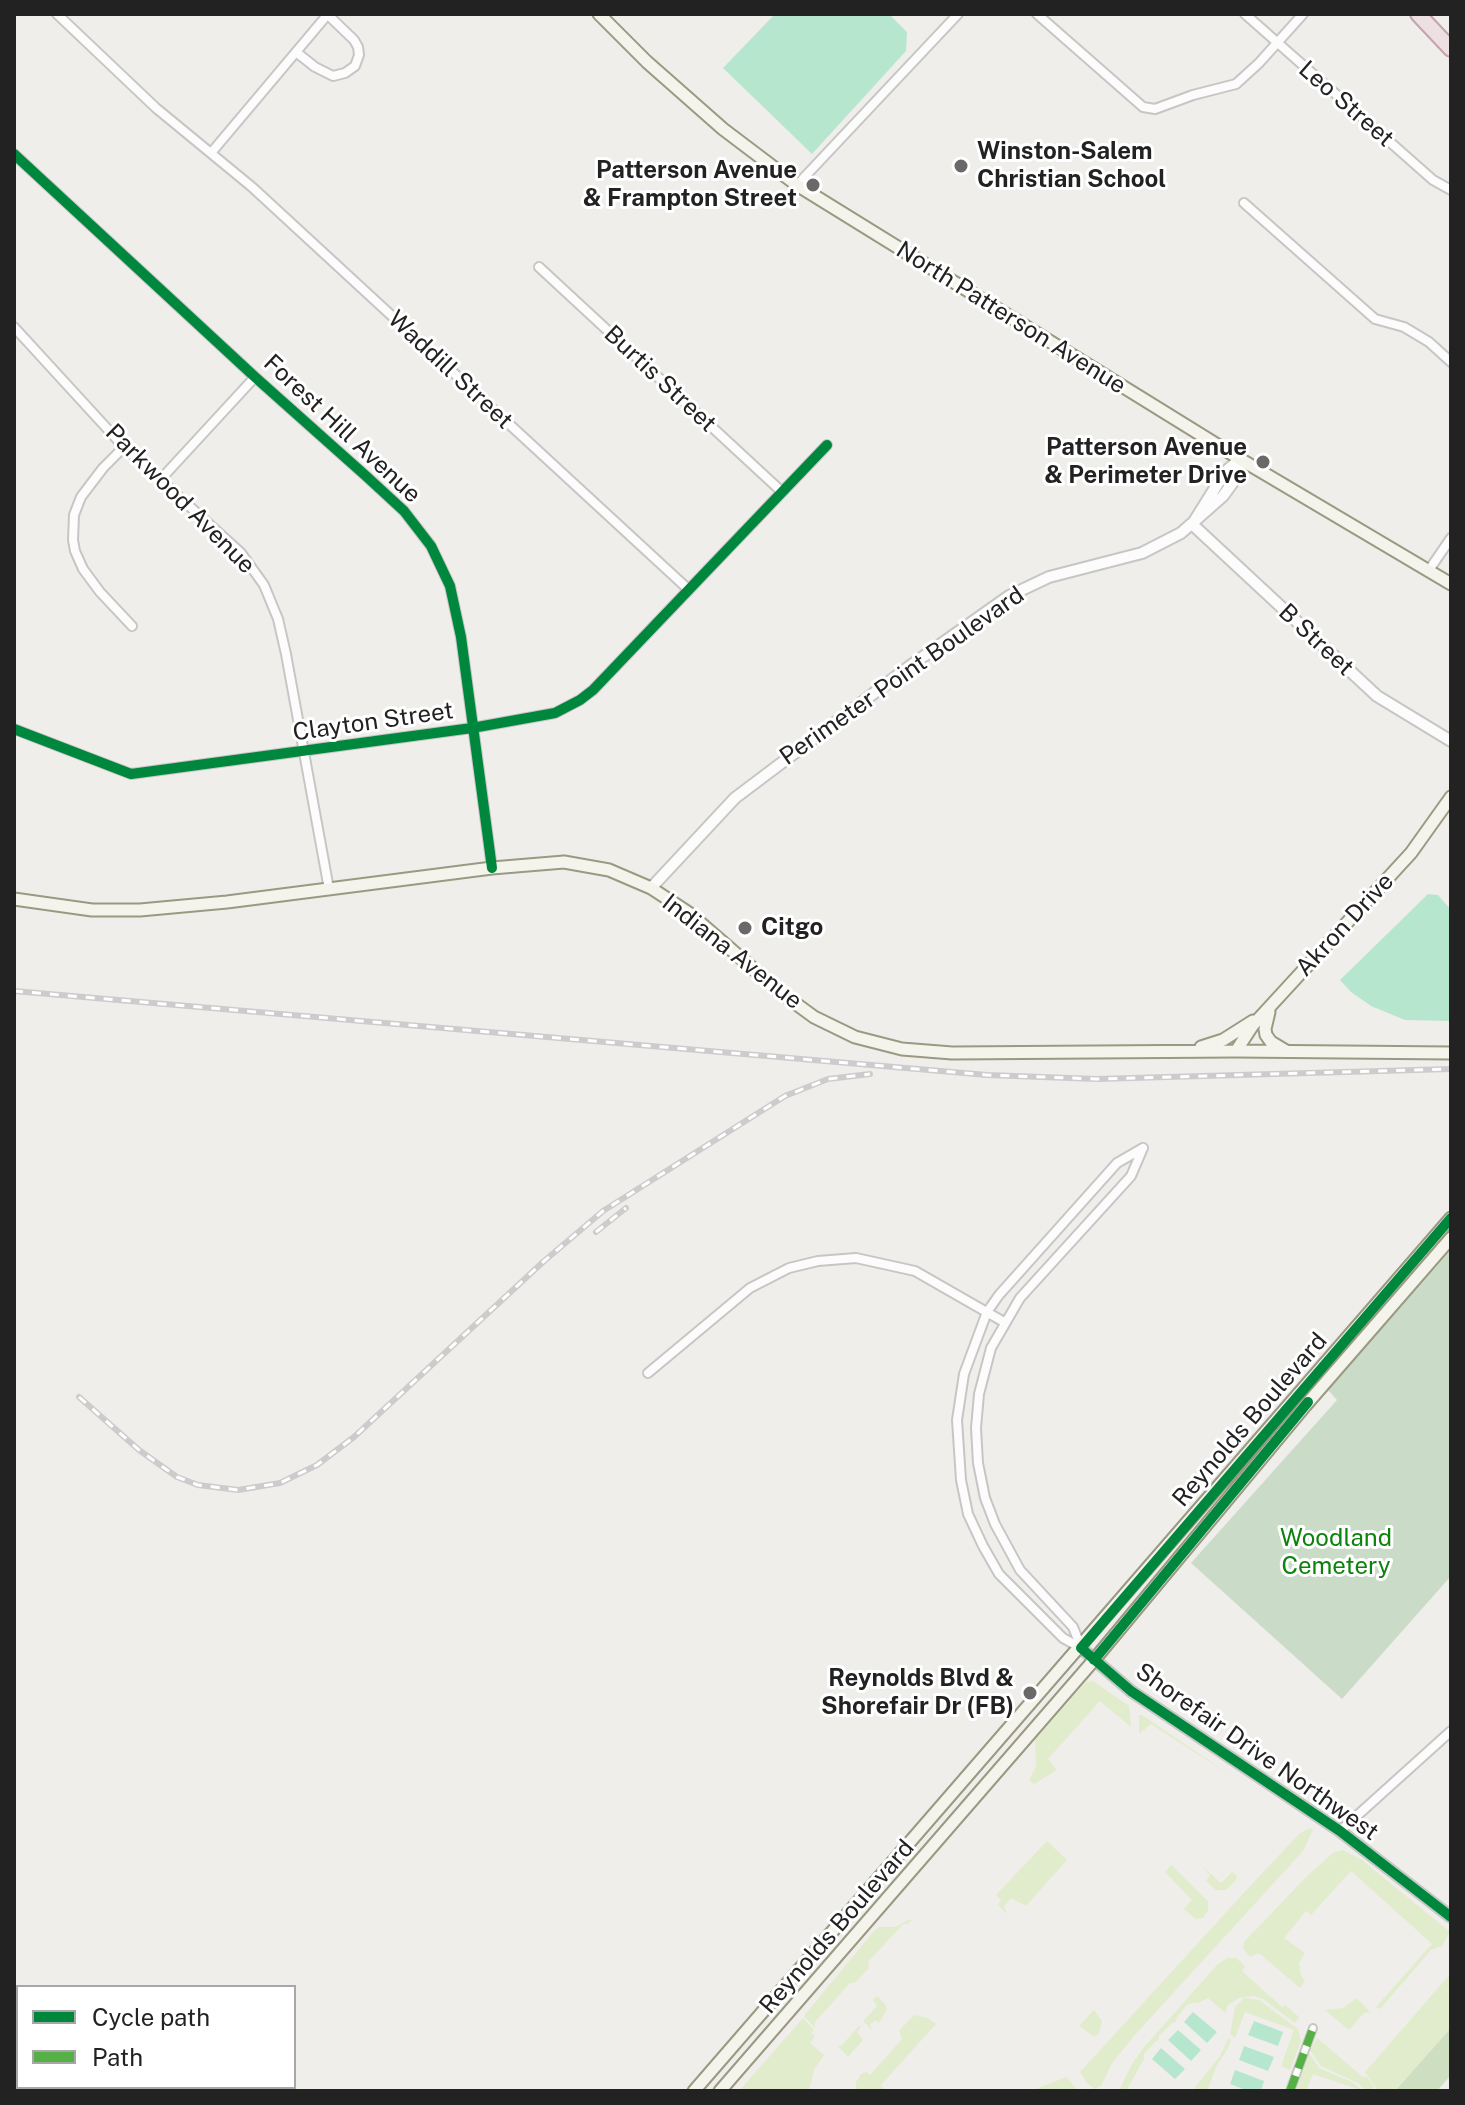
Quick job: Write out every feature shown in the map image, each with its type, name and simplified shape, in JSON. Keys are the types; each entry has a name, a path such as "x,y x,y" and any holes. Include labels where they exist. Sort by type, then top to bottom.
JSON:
{"highway":[{"path":"1418,14 1451,49"},
{"path":"1427,14 1451,36"}],"main road":[{"name":"North Patterson Avenue","path":"599,14 647,62 723,129 797,185 1240,459 1451,584"},
{"name":"Akron Drive","path":"1236,1051 1267,1010 1425,836 1451,797"},
{"name":"Indiana Avenue","path":"14,899 92,910 140,910 564,862 609,870 651,888 689,913 780,992 814,1017 855,1037 902,1049 952,1053 1451,1053"},
{"path":"1177,1051 1219,1042 1267,1010"},
{"path":"1267,1010 1266,1035 1287,1052"},
{"name":"Reynolds Boulevard","path":"694,2091 1451,1218"},
{"name":"Reynolds Boulevard","path":"720,2091 1094,1660 1305,1406 1451,1238"}],"street":[{"name":"Waddill Street","path":"57,14 156,108 252,187 688,589"},
{"path":"211,153 327,14 354,40 359,55 355,66 333,76 296,52"},
{"path":"797,185 958,14"},
{"path":"1037,14 1143,107 1159,109 1193,95 1236,84 1278,44 1303,14"},
{"name":"Leo Street","path":"1245,14 1433,180 1451,190"},
{"name":"Forest Hill Avenue","path":"14,154 404,511 431,546 450,586 455,606 492,868"},
{"path":"1244,203 1375,319 1404,327 1429,342 1451,362"},
{"name":"Burtis Street","path":"539,267 781,491"},
{"name":"Parkwood Avenue","path":"14,327 124,447 241,553 264,585 278,619 329,889"},
{"path":"161,479 255,377"},
{"name":"Clayton Street","path":"14,729 131,774 472,728 555,713 580,700 621,662 827,445"},
{"path":"124,447 81,497 74,515 73,540 83,569 132,626"},
{"name":"Perimeter Point Boulevard","path":"651,888 747,787 1009,596 1049,577 1142,553 1193,525 1223,496 1236,478 1240,459"},
{"name":"B Street","path":"1193,525 1377,696 1451,741"},
{"path":"1429,570 1451,538"},
{"name":"Shorefair Drive Northwest","path":"1081,1648 1073,1627 1020,1570 995,1524 985,1498 977,1451 979,1394 991,1348 1004,1322 1046,1267 1131,1176 1143,1148 1117,1163 987,1312 964,1374 957,1420 957,1448 968,1514 999,1574 1063,1638 1081,1648 1131,1691 1340,1831 1451,1917"},
{"path":"648,1373 750,1288 789,1268 818,1261 856,1258 915,1271 1004,1322"},
{"path":"1340,1831 1451,1731"},
{"path":"1290,2091 1313,2028"}],"green space":[{"path":"775,14 889,14 907,32 906,51 812,154 723,68"},
{"path":"1428,894 1438,895 1451,910 1451,1021 1405,1020 1371,1006 1340,980"},
{"name":"Woodland Cemetery","path":"1451,1250 1451,1576 1342,1699 1191,1563 1337,1400 1328,1390"},
{"path":"1093,1681 1129,1706 1131,1727 1100,1701 1048,1759 1057,1770 1034,1784 1029,1780 1036,1767 1035,1740 1086,1682"},
{"path":"1139,1715 1236,1779 1151,1724 1139,1734"},
{"path":"1310,1828 1313,1830 1303,1851 1134,2036 1112,2063 1101,2086 1095,2089 1087,2083 1080,2072 1299,1834"},
{"path":"1047,1841 1067,1860 1026,1906 1011,1898 1004,1906 1007,1914 998,1905 1001,1900 996,1895"},
{"path":"1343,1850 1362,1860 1450,1932 1442,1946 1431,1950 1380,2009 1376,2007 1432,1944 1351,1871 1311,1915 1306,1911 1284,1938 1305,1953 1299,1963 1305,1981 1300,1988 1259,1953 1250,1957 1243,1948 1244,1942 1306,1877 1334,1852"},
{"path":"1171,1865 1208,1901 1208,1911 1203,1918 1195,1919 1184,1909 1192,1900 1165,1872"},
{"path":"1202,1866 1221,1883 1232,1872 1237,1876 1236,1880 1226,1890 1216,1890 1206,1881 1210,1875"},
{"path":"912,1920 903,1924 868,1962 869,1968 855,1983 850,1983 815,2022 815,2028 804,2016 874,1931 879,1927 895,1927"},
{"path":"1227,1958 1236,1958 1245,1966 1242,1971 1282,2007 1285,2005 1299,2017 1295,2023 1263,1999 1253,1996 1239,1998 1228,2005 1225,2013 1208,1998 1187,2005 1176,2022 1144,2054 1126,2091 1119,2091 1145,2046 1217,1965"},
{"path":"1451,1973 1451,2028 1395,2091 1378,2091 1365,2072"},
{"path":"877,1996 887,2010 879,2023 875,2020 870,2025 872,2030 863,2021 877,2006 873,2000"},
{"path":"1244,1998 1259,2000 1298,2029 1301,2041 1290,2070 1281,2066 1294,2030 1245,2012 1235,2038 1230,2034 1235,2007"},
{"path":"1357,1998 1370,2012 1364,2013 1349,2030 1325,2010 1343,2008"},
{"path":"1094,2010 1102,2021 1099,2034 1093,2036 1079,2026"},
{"path":"1193,2012 1217,2032 1207,2043 1184,2022"},
{"path":"914,2015 928,2018 936,2024 881,2085 886,2091 856,2091 856,2082 861,2074 866,2072 870,2075 902,2039 899,2031"},
{"path":"803,2018 814,2030 811,2033 815,2036 810,2043 824,2055 814,2070 809,2091 739,2091"},
{"path":"1254,2021 1283,2032 1278,2046 1248,2035"},
{"path":"859,2026 857,2032 863,2040 848,2057 838,2046"},
{"path":"1451,2028 1451,2075 1437,2091 1395,2091"},
{"path":"1178,2030 1201,2050 1191,2061 1168,2040"},
{"path":"1229,2037 1231,2040 1227,2050 1217,2065 1207,2091 1192,2091 1220,2056"},
{"path":"1317,2038 1364,2078 1366,2076 1374,2091 1365,2091 1358,2083 1321,2066 1310,2050"},
{"path":"1244,2046 1274,2057 1268,2071 1239,2060"},
{"path":"1161,2048 1185,2069 1175,2079 1152,2059"},
{"path":"1309,2053 1319,2068 1352,2082 1363,2091 1313,2074 1306,2091 1295,2091"},
{"path":"1235,2070 1264,2081 1261,2091 1248,2091 1230,2084"},
{"path":"1066,2077 1079,2091 1031,2091"}],"railway":[{"path":"14,991 987,1075 1097,1079 1451,1069"},
{"path":"79,1397 139,1450 177,1477 198,1485 238,1490 280,1483 317,1465 354,1437 543,1262 603,1211 785,1096 828,1079 870,1074"},
{"path":"596,1232 626,1208"}],"marked path":[{"path":"1290,2091 1313,2028"}],"cycle path":[{"path":"14,154 404,511 431,546 450,586 461,637 492,868"},
{"path":"14,729 131,774 472,728 555,713 593,690 827,445"},
{"path":"1451,1218 1081,1648 1131,1691 1340,1831 1451,1917"},
{"path":"1094,1660 1308,1402"}],"place":[{"name":"Winston-Salem Christian School","path":"961,166"},
{"name":"Patterson Avenue & Frampton Street","path":"813,185"},
{"name":"Patterson Avenue & Perimeter Drive","path":"1263,462"},
{"name":"Citgo","path":"745,928"},
{"name":"Reynolds Blvd & Shorefair Dr (FB)","path":"1030,1693"}]}
